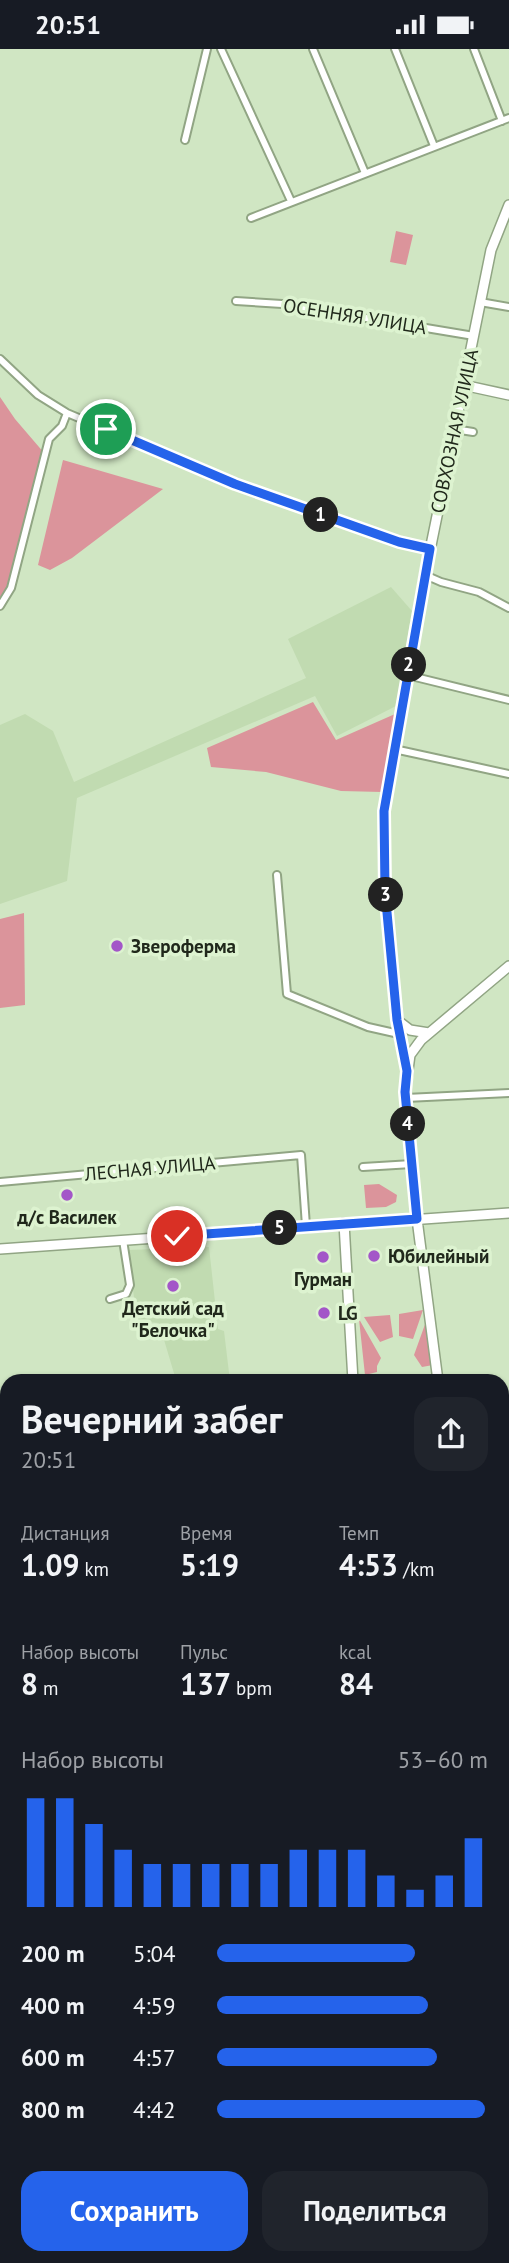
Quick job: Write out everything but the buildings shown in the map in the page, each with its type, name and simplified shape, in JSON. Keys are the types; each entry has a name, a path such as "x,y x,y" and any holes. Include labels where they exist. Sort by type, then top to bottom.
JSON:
{"main road":[{"name":"СОВХОЗНАЯ УЛИЦА","path":"407,1071 397,1020 385,891 384,811 425,575 480,302 491,250 509,205"},
{"path":"463,386 509,395"},
{"path":"438,1374 417,1219 406,1098 407,1071 410,1055 421,1040 509,966"},
{"path":"397,1020 410,1030 429,1033"},
{"path":"0,1249 509,1213"},
{"path":"344,1223 353,1374"}],"street":[{"path":"185,140 207,49"},
{"path":"220,49 291,201"},
{"path":"313,49 365,173"},
{"path":"395,49 434,146"},
{"path":"251,218 506,119 474,49"},
{"name":"ОСЕННЯЯ УЛИЦА","path":"236,301 282,304 474,336"},
{"path":"480,302 509,307"},
{"path":"0,359 38,394 67,413 235,484 399,542 430,549"},
{"path":"0,606 11,589 49,439 62,426 67,413"},
{"path":"454,429 473,432"},
{"path":"425,575 479,592 509,608"},
{"path":"407,675 509,700"},
{"path":"394,749 509,774"},
{"path":"277,875 287,994 368,1027 399,1034"},
{"path":"406,1098 509,1093"},
{"name":"ЛЕСНАЯ УЛИЦА","path":"0,1182 300,1155 306,1226"},
{"path":"363,1167 412,1164"},
{"path":"110,1299 126,1294 130,1285 123,1240"}],"shaded area":[{"path":"396,231 413,235 406,265 390,262"},
{"path":"0,397 45,454 11,584 0,597"},
{"path":"63,460 163,489 72,558 50,570 38,565"},
{"path":"391,587 412,611 396,706 337,736 315,696 77,798 67,881 0,904 0,725 25,714 53,731 74,782 306,678 288,639"},
{"path":"313,702 336,740 395,714 382,792 341,791 266,772 211,767 207,748"},
{"path":"24,913 25,1005 0,1008 0,919"},
{"path":"379,1184 397,1195 396,1202 386,1207 366,1208 364,1185"},
{"name":"Детский сад \"Белочка\"","path":"209,1247 218,1329 224,1331 229,1374 174,1374 159,1323 137,1321 128,1250"},
{"path":"423,1310 413,1339 399,1336 399,1314"},
{"path":"390,1315 393,1337 380,1342 364,1317"},
{"path":"428,1316 433,1365 422,1367 414,1355"},
{"path":"359,1319 381,1358 377,1372 365,1374"}],"place":[{"name":"Звероферма","path":"117,946"},
{"name":"д/с Василек","path":"67,1195"},
{"name":"Юбилейный","path":"374,1256"},
{"name":"Гурман","path":"323,1257"},
{"name":"Детский сад \"Белочка\"","path":"173,1286"},
{"name":"LG","path":"324,1313"}],"route":[{"path":"106,429 235,484 399,542 430,549 384,811 385,891 397,1020 407,1071 405,1092 417,1219 177,1236"}]}
